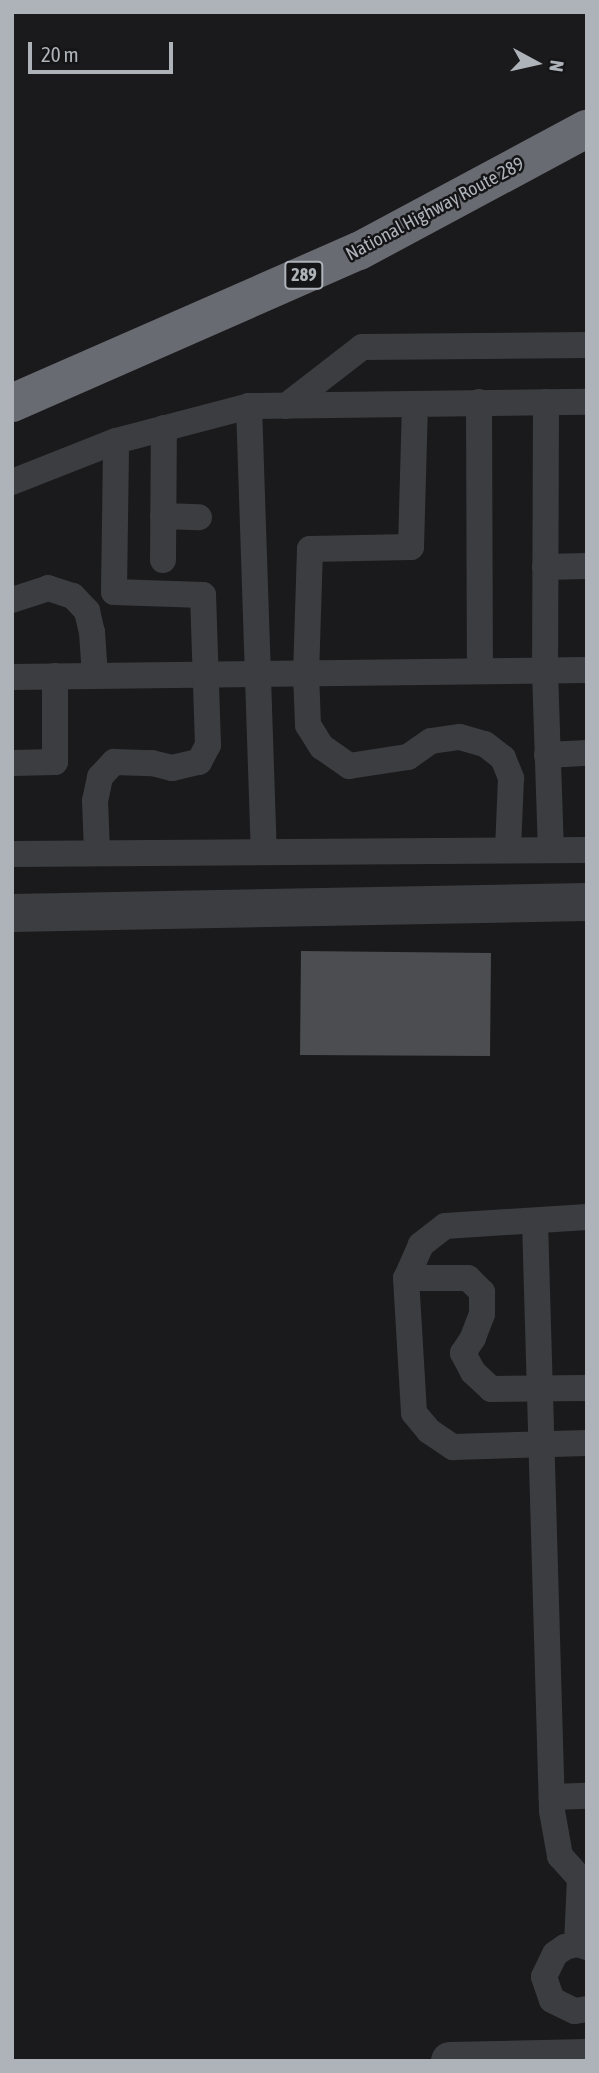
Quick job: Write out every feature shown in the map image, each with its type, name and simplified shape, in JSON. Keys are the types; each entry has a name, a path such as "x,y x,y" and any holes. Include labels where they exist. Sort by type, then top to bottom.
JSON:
{"highway":[{"name":"National Highway Route 289","path":"12,403 359,251 587,129"}],"street":[{"path":"12,913 587,902"},
{"path":"450,2061 581,2059"}],"lane":[{"path":"286,406 362,347 587,345"},
{"path":"479,402 480,671"},
{"path":"546,402 545,671 551,850"},
{"path":"12,482 116,441 249,406 587,402"},
{"path":"415,404 411,547 310,549 306,673 308,725 322,747 349,766 408,757 431,741 460,737 485,744 503,758 511,778 508,850"},
{"path":"249,406 264,850"},
{"path":"163,560 164,428"},
{"path":"97,852 95,801 100,777 114,762 152,763 172,768 199,762 208,745 203,595 114,592 116,441"},
{"path":"163,516 200,517"},
{"path":"545,567 587,566"},
{"path":"12,600 48,588 72,596 87,611 92,632 95,676"},
{"path":"12,677 587,670"},
{"path":"12,763 55,762 55,676"},
{"path":"547,755 583,753"},
{"path":"12,854 264,850 587,850"},
{"path":"587,1217 445,1226 421,1245 406,1278 414,1413 429,1431 453,1447 587,1443"},
{"path":"535,1221 552,1797 560,1856 583,1879 582,1946 565,1947 555,1954 544,1977 552,2000 575,2011 587,2009"},
{"path":"406,1278 468,1278 482,1292 482,1314 473,1338 463,1353 473,1372 491,1389 587,1388"},
{"path":"552,1797 587,1796"}],"building":[{"path":"301,951 491,953 490,1056 300,1055"}]}
